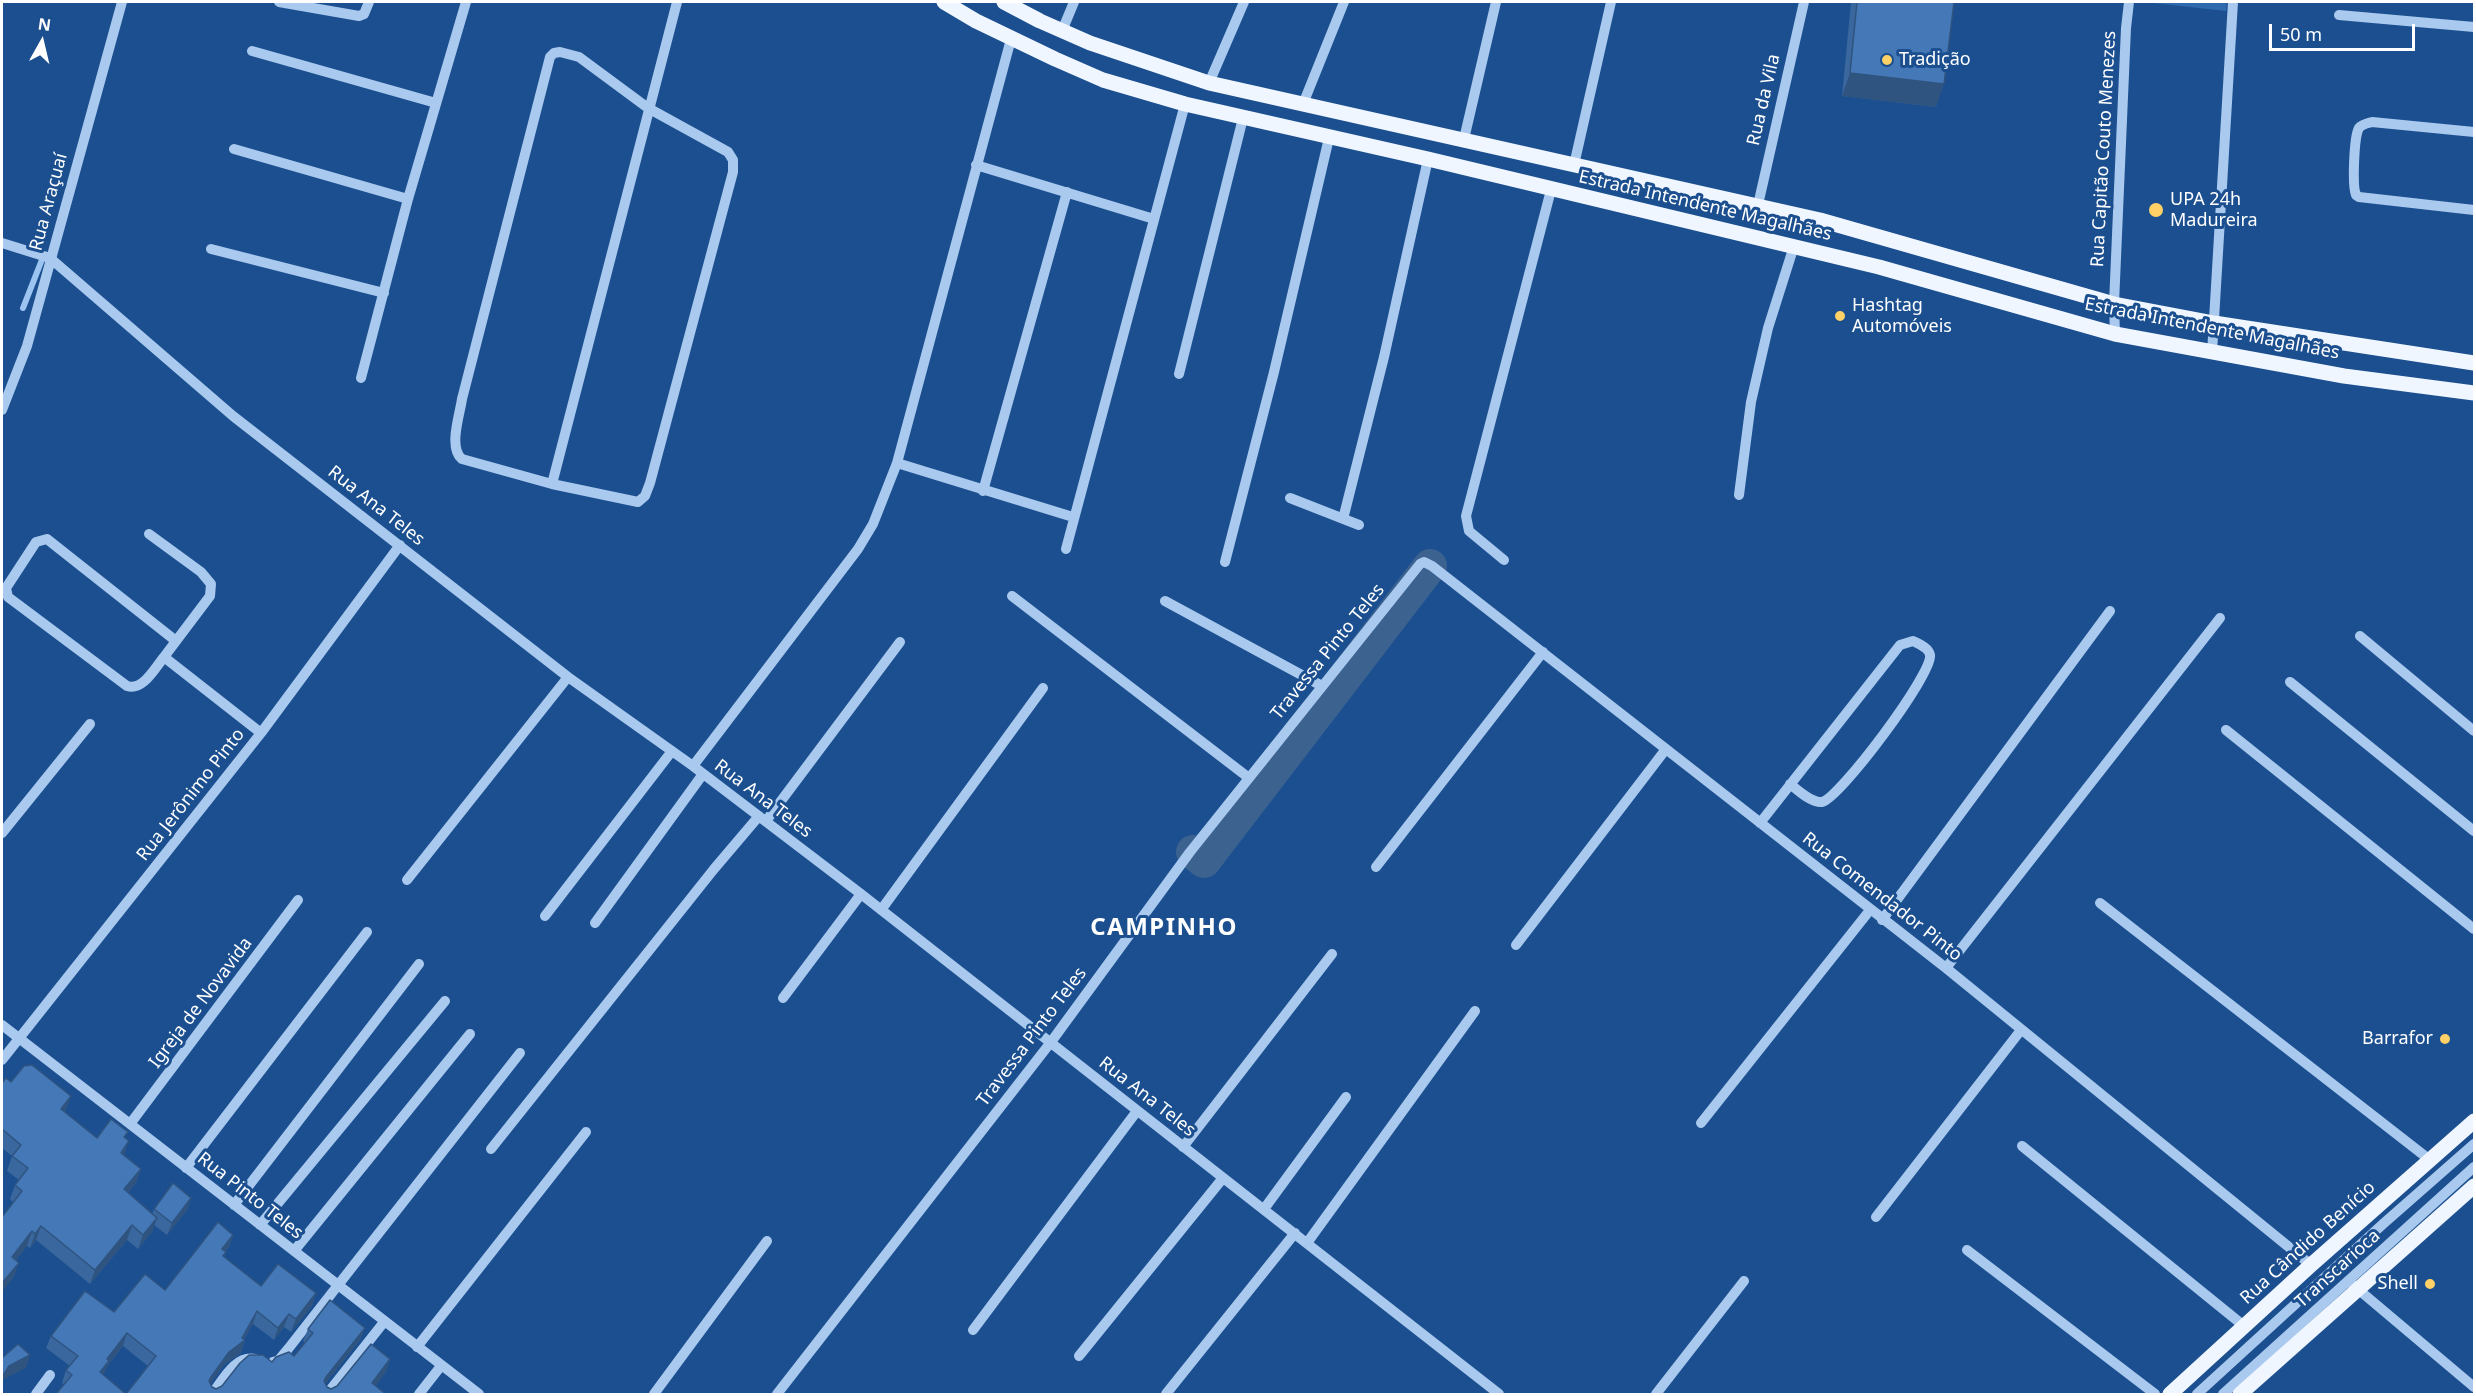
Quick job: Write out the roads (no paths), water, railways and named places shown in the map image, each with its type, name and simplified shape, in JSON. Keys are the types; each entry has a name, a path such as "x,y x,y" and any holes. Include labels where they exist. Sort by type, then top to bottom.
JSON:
{"main road":[{"name":"Estrada Intendente Magalhães","path":"944,2 1011,39 1103,80 1185,104 1428,159 1879,267 2115,334 2344,376 2475,393"},
{"name":"Estrada Intendente Magalhães","path":"1007,2 1062,31 1124,56 1209,82 1820,220 2114,304 2214,323 2475,363"},
{"name":"Rua Cândido Benício","path":"2170,1395 2244,1326 2475,1121"},
{"path":"2240,1395 2353,1285 2472,1193"}],"street":[{"name":"Rua Araçuaí","path":"2,410 27,346 122,2"},
{"path":"279,2 356,16 364,14 369,2"},
{"path":"361,378 408,199 466,2"},
{"path":"552,484 677,2"},
{"path":"1062,31 1074,2"},
{"path":"1209,82 1244,2"},
{"path":"1303,104 1344,2"},
{"path":"1464,139 1496,2"},
{"path":"1574,165 1611,2"},
{"name":"Rua da Vila","path":"1758,205 1804,2"},
{"name":"Rua Capitão Couto Menezes","path":"2115,334 2114,304 2125,39 2129,2"},
{"path":"2211,353 2233,2"},
{"path":"2339,15 2475,27"},
{"path":"693,766 858,549 873,524 897,463 1011,39"},
{"path":"252,51 436,103"},
{"path":"560,52 579,57 648,108 728,152 733,160 732,172 645,496 641,501 633,503 462,459 457,452 456,441 462,399 550,57 560,52"},
{"path":"1066,549 1185,104"},
{"path":"1179,374 1243,118"},
{"path":"2475,132 2372,122 2364,124 2358,132 2353,186 2355,195 2359,197 2475,210"},
{"path":"1225,562 1274,372 1329,138"},
{"path":"234,149 408,199"},
{"path":"1343,519 1384,357 1428,159"},
{"path":"976,165 1154,219"},
{"path":"1504,560 1469,531 1466,516 1551,190"},
{"path":"983,491 1066,192"},
{"name":"Rua Ana Teles","path":"2,243 50,258 233,416 568,677 693,766 861,894 1499,1395"},
{"path":"1739,495 1751,402 1768,328 1794,246"},
{"path":"210,249 384,293"},
{"path":"897,463 1073,518"},
{"path":"1290,498 1359,525"},
{"path":"149,534 201,572 211,584 210,596 164,657 141,685 127,686 8,597 6,588 36,542 47,539 176,640"},
{"name":"Rua Jerônimo Pinto","path":"2,1060 261,733 400,546"},
{"name":"Rua Comendador Pinto","path":"1426,562 1946,968 2312,1265"},
{"name":"Travessa Pinto Teles","path":"777,1395 1051,1042 1190,852 1420,564 1426,562"},
{"path":"1012,596 1249,778"},
{"path":"1165,601 1322,686"},
{"path":"1882,920 2110,611"},
{"path":"1946,968 2220,618"},
{"path":"2360,636 2475,732"},
{"path":"1760,823 1790,784 1900,645 1913,641 1927,650 1929,662 1921,683 1882,737 1836,793 1826,801 1817,802 1790,784"},
{"path":"490,1149 714,869 762,818 900,642"},
{"path":"1376,867 1543,652"},
{"path":"164,657 261,733"},
{"path":"407,880 568,677"},
{"path":"2290,682 2475,831"},
{"path":"881,910 1043,688"},
{"path":"2,833 90,724"},
{"path":"2226,730 2475,929"},
{"path":"1516,945 1666,749"},
{"path":"545,916 672,751"},
{"path":"596,923 703,774"},
{"path":"783,998 861,894"},
{"name":"Igreja de Novavida","path":"130,1124 298,900"},
{"path":"2100,903 2430,1160"},
{"path":"1701,1123 1870,910"},
{"path":"186,1168 367,932"},
{"path":"1183,1147 1332,954"},
{"path":"234,1205 419,964"},
{"path":"260,1226 445,1001"},
{"path":"1307,1243 1475,1011"},
{"name":"Rua Pinto Teles","path":"2,1025 479,1395"},
{"path":"1876,1217 2022,1030"},
{"path":"294,1251 470,1034"},
{"path":"212,1395 236,1364 243,1360 250,1358 265,1362 278,1360 520,1053"},
{"path":"1264,1209 1346,1097"},
{"path":"973,1330 1137,1111"},
{"path":"417,1347 586,1132"},
{"name":"Transcarioca","path":"2197,1395 2383,1224 2475,1144"},
{"path":"2022,1146 2244,1326"},
{"name":"Transcarioca","path":"2223,1395 2353,1285 2475,1167"},
{"path":"1079,1356 1223,1178"},
{"path":"1166,1395 1295,1233"},
{"path":"654,1395 767,1241"},
{"path":"1967,1250 2155,1395"},
{"path":"1656,1395 1744,1281"},
{"path":"2353,1285 2475,1387"},
{"path":"327,1395 384,1322"},
{"path":"419,1395 441,1366"},
{"path":"36,1395 50,1375"}],"waterway":[{"path":"23,308 43,257"},
{"path":"1193,852 1204,861 1430,566"}],"place":[{"name":"Tradição","path":"1887,60"},
{"name":"UPA 24h Madureira","path":"2156,210"},
{"name":"Hashtag Automóveis","path":"1840,316"},
{"name":"Barrafor","path":"2445,1039"},
{"name":"Shell","path":"2430,1284"}],"district":[{"name":"CAMPINHO","path":"1164,928"}]}
